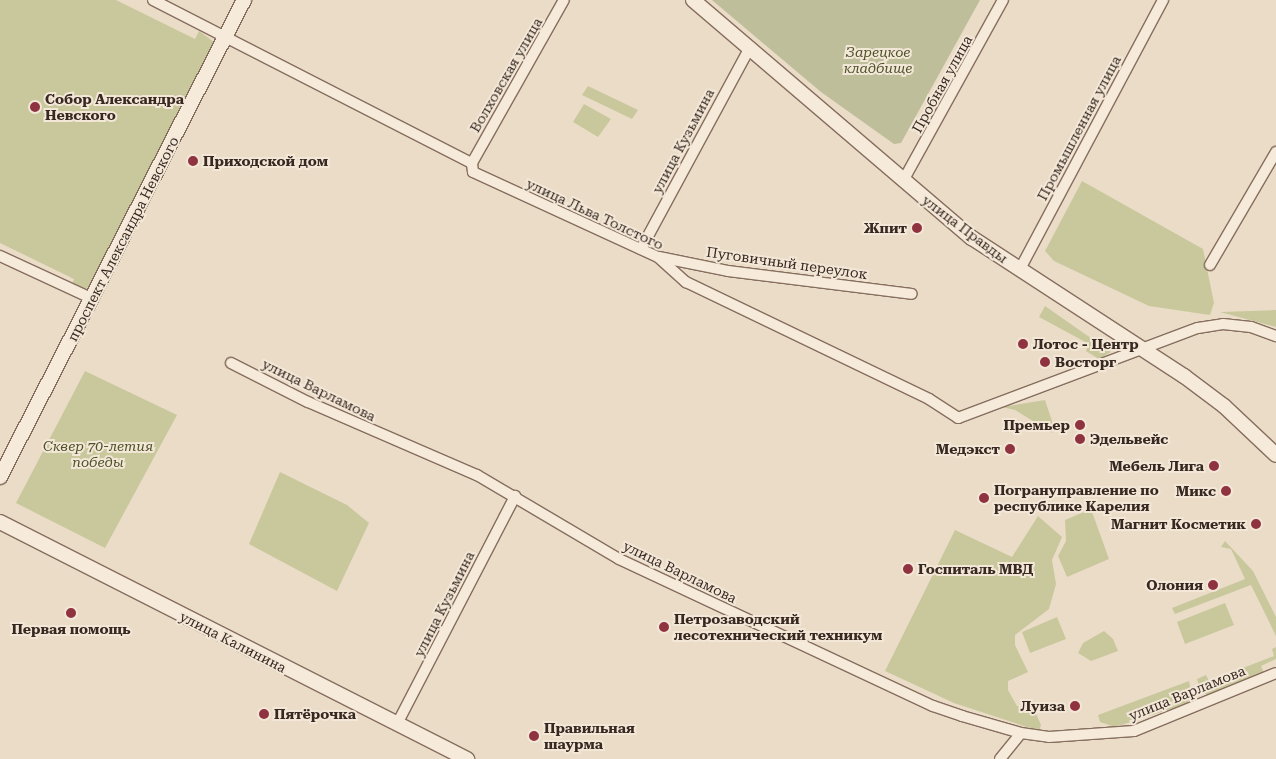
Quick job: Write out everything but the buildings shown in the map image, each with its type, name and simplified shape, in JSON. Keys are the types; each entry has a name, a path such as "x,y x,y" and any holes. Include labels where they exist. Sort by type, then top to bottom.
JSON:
{"main road":[{"name":"проспект Александра Невского","path":"0,477 93,299 244,0"},
{"name":"улица Правды","path":"693,0 972,238 1143,348 1224,406 1276,455"},
{"name":"улица Калинина","path":"0,522 468,759"}],"street":[{"name":"улица Льва Толстого","path":"153,0 472,163 473,172 641,248 658,257 686,282 930,399 958,418 1143,348"},
{"name":"Волховская улица","path":"472,163 564,0"},
{"name":"Пробная улица","path":"903,181 1003,0"},
{"name":"Промышленная улица","path":"1020,270 1163,0"},
{"name":"улица Кузьмина","path":"641,248 750,47"},
{"path":"1210,265 1276,152"},
{"path":"0,256 93,299"},
{"name":"Пуговичный переулок","path":"658,257 728,271 912,294"},
{"path":"1143,348 1198,328 1223,324 1251,327 1276,336"},
{"name":"улица Варламова","path":"231,363 308,402 477,476 515,496 619,558 932,706 1021,733 1078,737 1134,731 1276,673"},
{"name":"улица Кузьмина","path":"398,724 515,496"},
{"path":"1000,759 1021,733"}],"green space":[{"path":"0,0 116,0 195,39 199,31 214,42 91,286 82,290 72,285 74,279 0,243"},
{"name":"Зарецкое кладбище","path":"712,0 980,0 901,143 894,144 821,92"},
{"path":"588,86 638,110 632,119 582,95"},
{"path":"584,104 611,119 598,137 573,122"},
{"path":"1082,181 1203,249 1214,303 1210,315 1149,306 1054,261 1045,251"},
{"path":"1045,306 1111,352 1099,359 1086,351 1089,344 1039,317"},
{"path":"1276,310 1276,327 1220,312"},
{"name":"Сквер 70-летия победы","path":"85,371 177,415 105,548 16,503"},
{"path":"1045,400 1053,424 1052,433 1015,410 1002,407"},
{"path":"280,472 347,505 369,523 337,591 249,544"},
{"path":"1091,509 1109,559 1067,577 1058,556 1066,541 1065,520"},
{"path":"1038,516 1062,537 1052,560 1056,584 1049,609 1015,635 1015,645 1028,672 1008,681 1008,690 1017,706 1033,707 1041,725 1039,731 954,703 885,671 955,530 1012,557"},
{"path":"1225,541 1253,571 1276,617 1276,636 1251,585 1175,614 1172,608 1245,579 1231,549 1221,547"},
{"path":"1225,603 1234,625 1185,644 1177,622"},
{"path":"1057,617 1066,639 1030,653 1022,632"},
{"path":"1104,631 1113,639 1118,651 1091,661 1078,653 1083,643"},
{"path":"1276,647 1276,659 1261,666 1264,673 1207,695 1200,689 1197,679 1206,675 1209,681 1274,656 1272,649"},
{"path":"1189,681 1192,696 1186,704 1115,727 1100,722 1098,715"}],"place":[{"name":"Собор Александра Невского","path":"35,107"},
{"name":"Приходской дом","path":"193,161"},
{"name":"Жпит","path":"917,228"},
{"name":"Лотос - Центр","path":"1023,344"},
{"name":"Восторг","path":"1045,362"},
{"name":"Премьер","path":"1080,425"},
{"name":"Эдельвейс","path":"1080,439"},
{"name":"Медэкст","path":"1010,449"},
{"name":"Мебель Лига","path":"1214,466"},
{"name":"Микс","path":"1226,491"},
{"name":"Погрануправление по республике Карелия","path":"984,498"},
{"name":"Магнит Косметик","path":"1256,524"},
{"name":"Госпиталь МВД","path":"908,569"},
{"name":"Олония","path":"1213,585"},
{"name":"Первая помощь","path":"71,613"},
{"name":"Петрозаводский лесотехнический техникум","path":"664,627"},
{"name":"Луиза","path":"1075,706"},
{"name":"Пятёрочка","path":"264,714"},
{"name":"Правильная шаурма","path":"534,736"}]}
